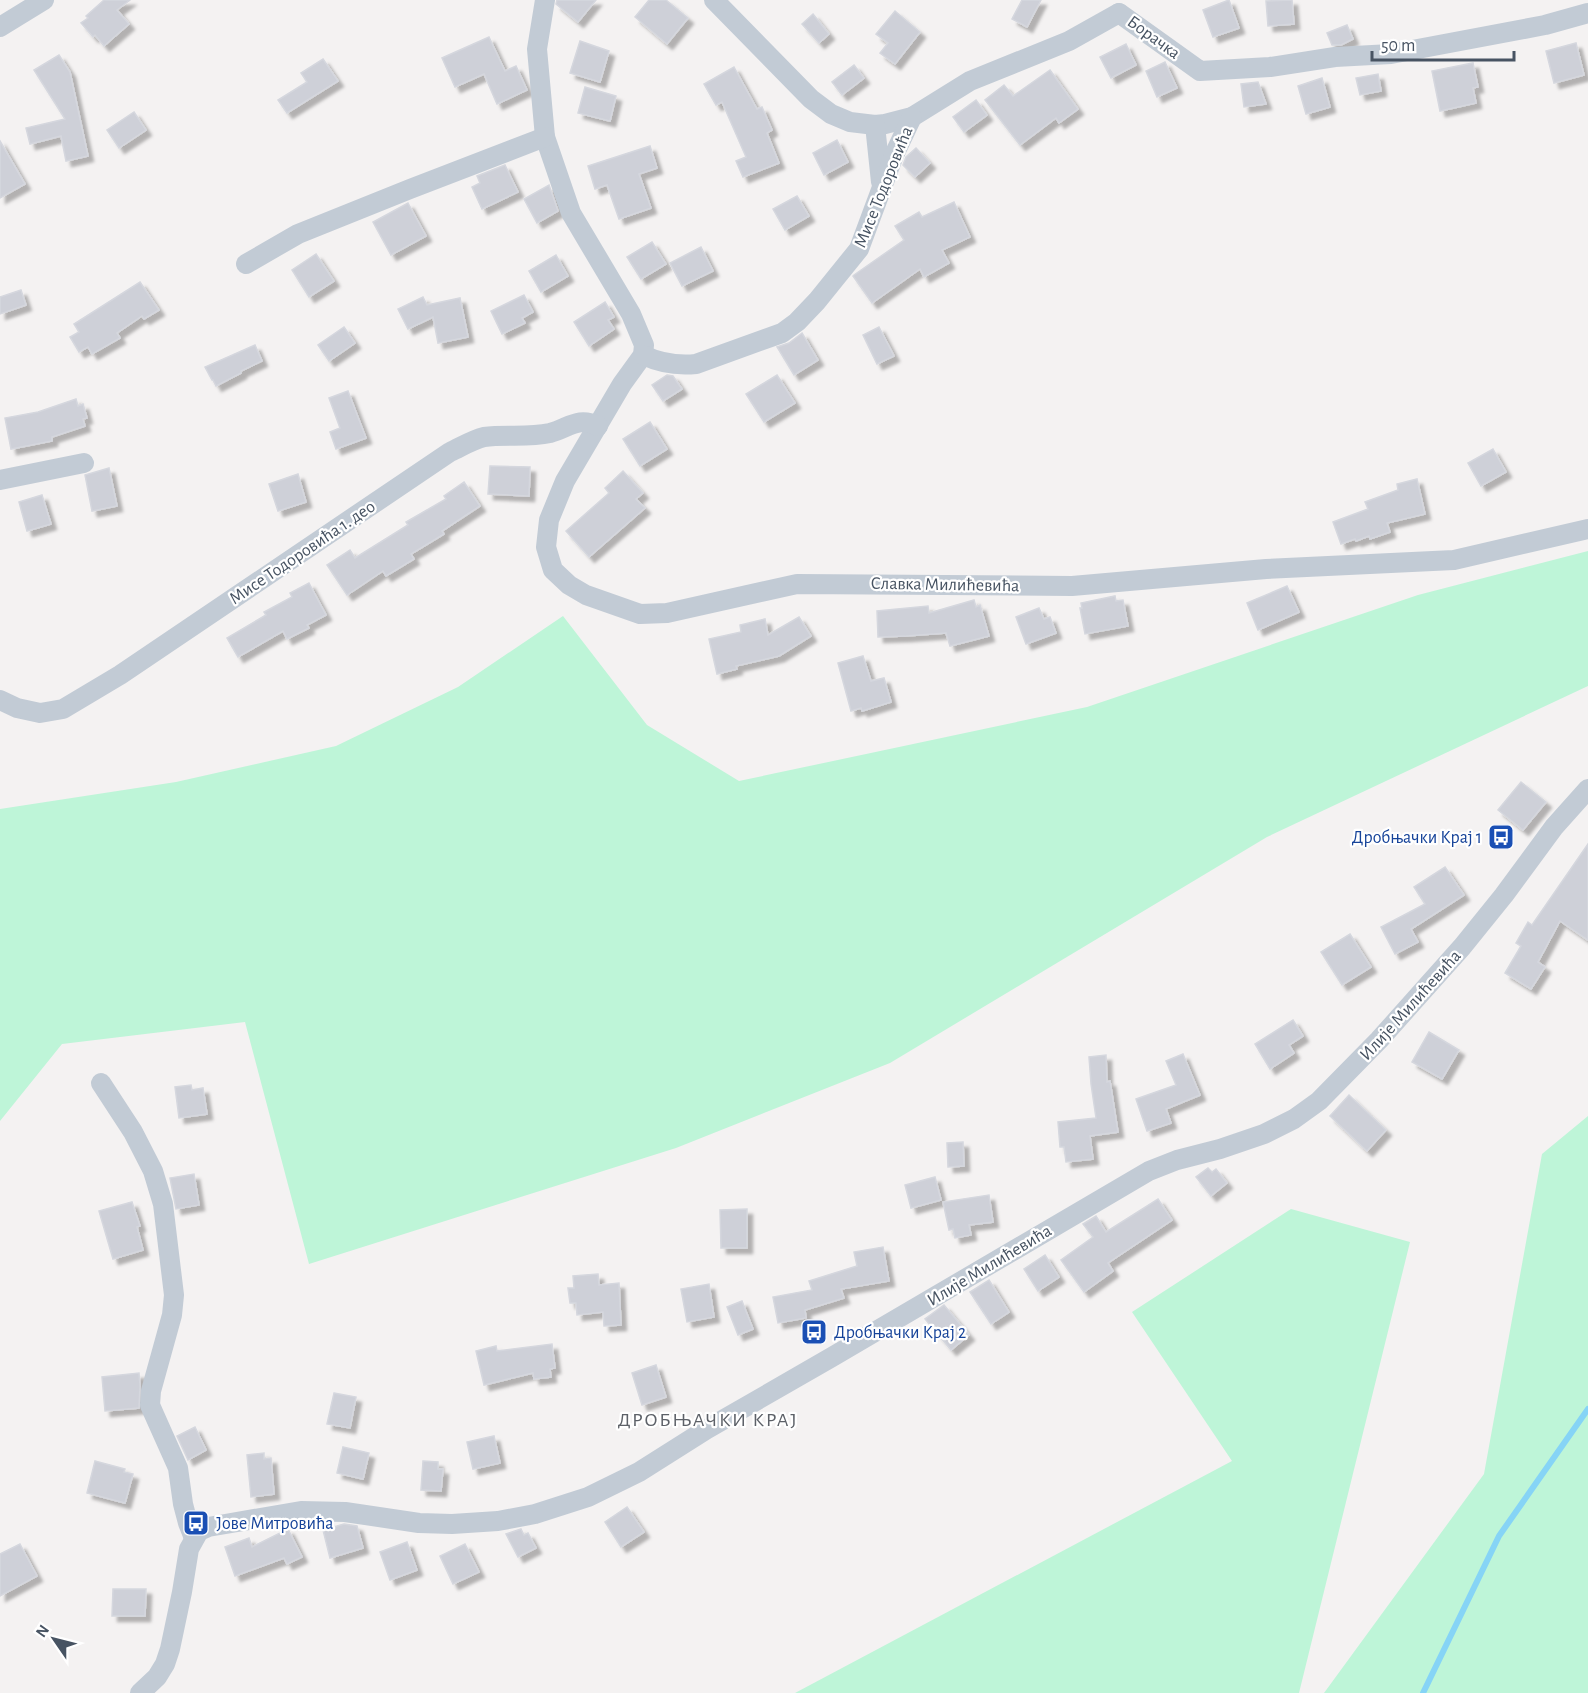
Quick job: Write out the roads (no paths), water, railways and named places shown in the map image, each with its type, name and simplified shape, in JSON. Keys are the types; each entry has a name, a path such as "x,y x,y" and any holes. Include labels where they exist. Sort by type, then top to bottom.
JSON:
{"street":[{"path":"0,27 44,0"},
{"path":"545,0 537,49 546,137 571,213 631,314 642,338 643,355"},
{"name":"Борачка","path":"714,0 811,99 831,114 850,122 875,125 912,117 970,81 1069,41 1121,6 1200,71 1270,68 1335,57 1391,54 1545,25 1588,13"},
{"name":"Мисе Тодоровића","path":"643,355 669,364 683,366 696,364 783,333 797,322 859,249 894,155 912,117"},
{"path":"875,125 882,188"},
{"path":"246,264 298,234 546,137"},
{"name":"Славка Милићевића","path":"643,355 622,384 565,481 549,520 546,547 553,570 569,585 586,595 640,614 667,613 797,584 1072,586 1266,569 1455,560 1588,529"},
{"name":"Мисе Тодоровића 1. део","path":"9,704 40,713 63,710 139,662 450,452 468,443 484,437 550,433 579,421 590,422 598,426"},
{"path":"0,480 84,463"},
{"name":"Илије Милићевића","path":"194,1538 199,1531 208,1527 302,1511 345,1512 419,1523 452,1524 498,1521 535,1514 588,1497 639,1472 707,1429 1149,1171 1177,1160 1264,1134 1308,1110 1372,1048 1462,947 1504,896 1554,828 1588,789"},
{"path":"101,1083 133,1132 153,1171 163,1204 174,1294 172,1315 151,1391 150,1405 178,1468 183,1504 194,1538 189,1548 170,1649 165,1664 140,1693"}],"waterway":[{"path":"1423,1693 1499,1536 1588,1409"}],"place":[{"name":"Дробњачки Крај 1","path":"1501,837"},
{"name":"Дробњачки Крај 2","path":"814,1332"},
{"name":"Јове Митровића","path":"196,1523"}],"district":[{"name":"ДРОБЊАЧКИ КРАЈ","path":"708,1419"}]}
